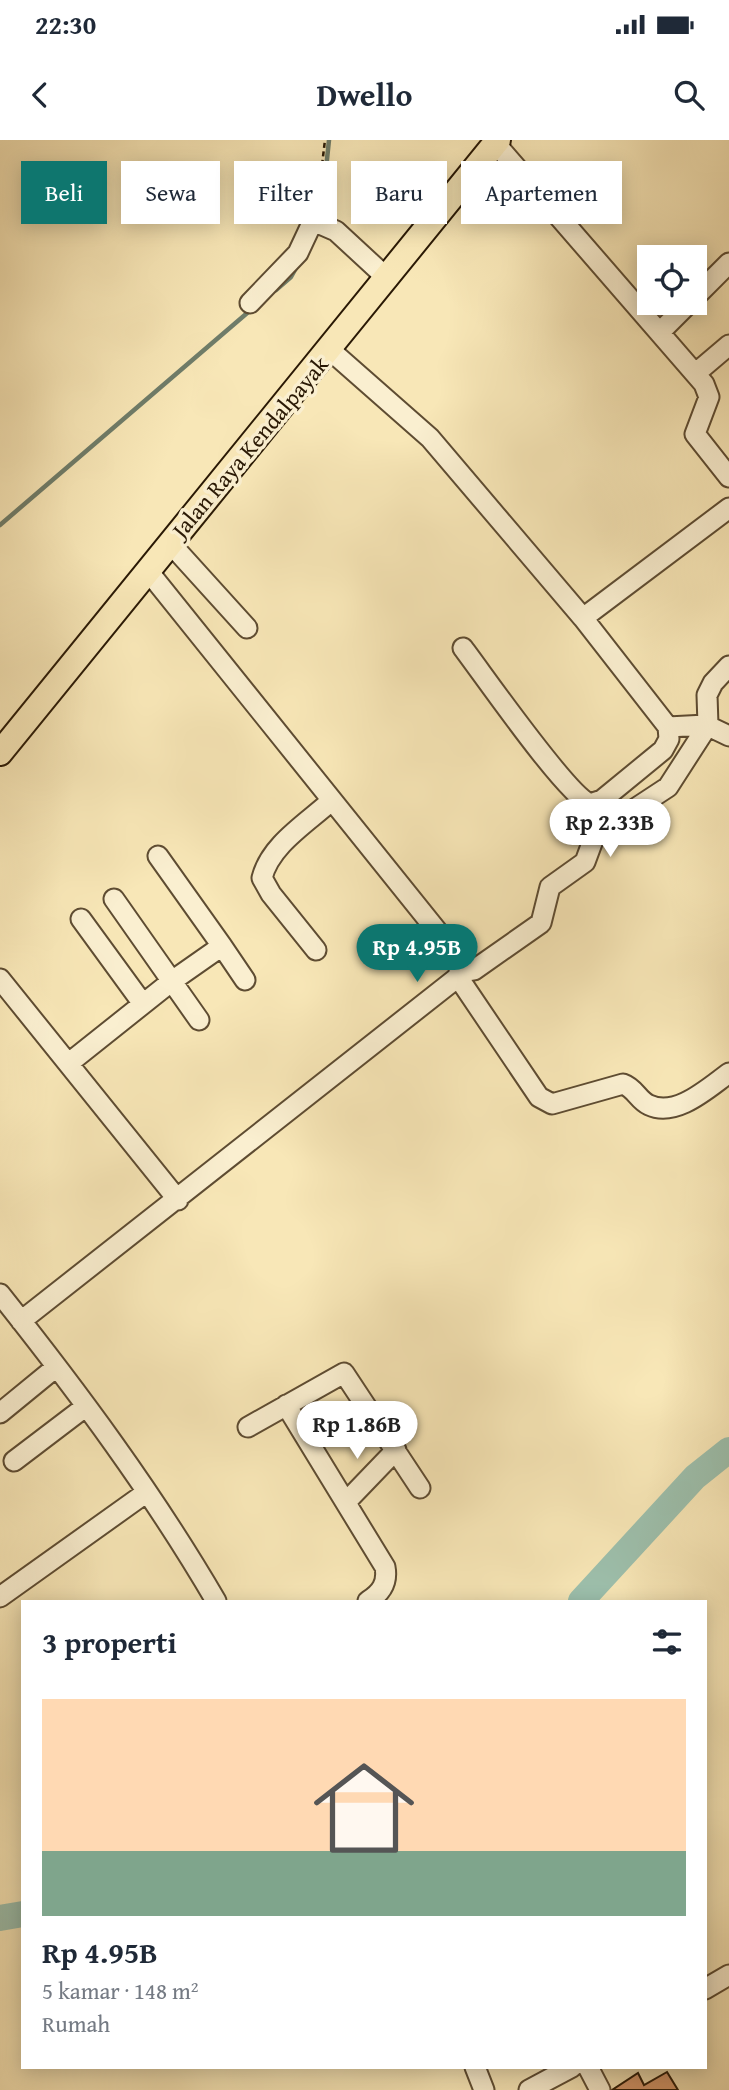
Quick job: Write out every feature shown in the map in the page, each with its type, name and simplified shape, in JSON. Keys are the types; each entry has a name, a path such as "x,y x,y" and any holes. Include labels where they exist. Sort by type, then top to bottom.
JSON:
{"main road":[{"name":"Jalan Raya Kendalpayak","path":"0,752 388,279 496,142"}],"street":[{"path":"496,142 696,373 709,397 695,434 729,477"},
{"path":"250,303 298,253 314,224"},
{"path":"322,224 336,231 388,279"},
{"path":"707,285 729,263"},
{"path":"660,332 677,315"},
{"path":"696,373 729,345"},
{"path":"330,350 430,438 583,618 668,727 669,739 663,750 602,800 590,804 579,797 562,778 463,648"},
{"path":"583,618 729,508"},
{"path":"170,543 247,628"},
{"path":"148,570 331,801 458,968 539,1097 552,1104 623,1084 632,1088 648,1105 666,1109 684,1103 729,1073"},
{"path":"458,968 474,970 541,923 550,887 585,863 595,835 668,787 708,725 707,695 712,683 729,666"},
{"path":"668,727 708,725 729,736"},
{"path":"316,950 271,894 262,878 265,865 275,851 331,801"},
{"path":"158,856 245,980"},
{"path":"114,899 199,1020"},
{"path":"81,919 144,1004"},
{"path":"69,1063 172,981 222,946"},
{"path":"21,1321 178,1200 458,968"},
{"path":"0,979 178,1200"},
{"path":"0,1294 173,1528 215,1600"},
{"path":"0,1413 55,1368"},
{"path":"248,1427 344,1373 420,1488"},
{"path":"286,1405 385,1567 386,1583 374,1600"},
{"path":"14,1461 85,1407"},
{"path":"347,1501 396,1450"},
{"path":"0,1597 147,1492"},
{"path":"707,1988 729,1975"},
{"path":"476,2069 484,2090"},
{"path":"534,2080 566,2069"},
{"path":"589,2069 600,2090"}],"path":[{"path":"323,161 325,140"}],"building":[{"path":"667,2072 678,2090 612,2090 638,2073 644,2085"}],"waterway":[{"path":"327,161 329,140"},
{"path":"276,290 291,277 296,268"},
{"path":"0,525 253,308"},
{"path":"582,1600 695,1477 729,1450"},
{"path":"0,1918 21,1914"}]}
